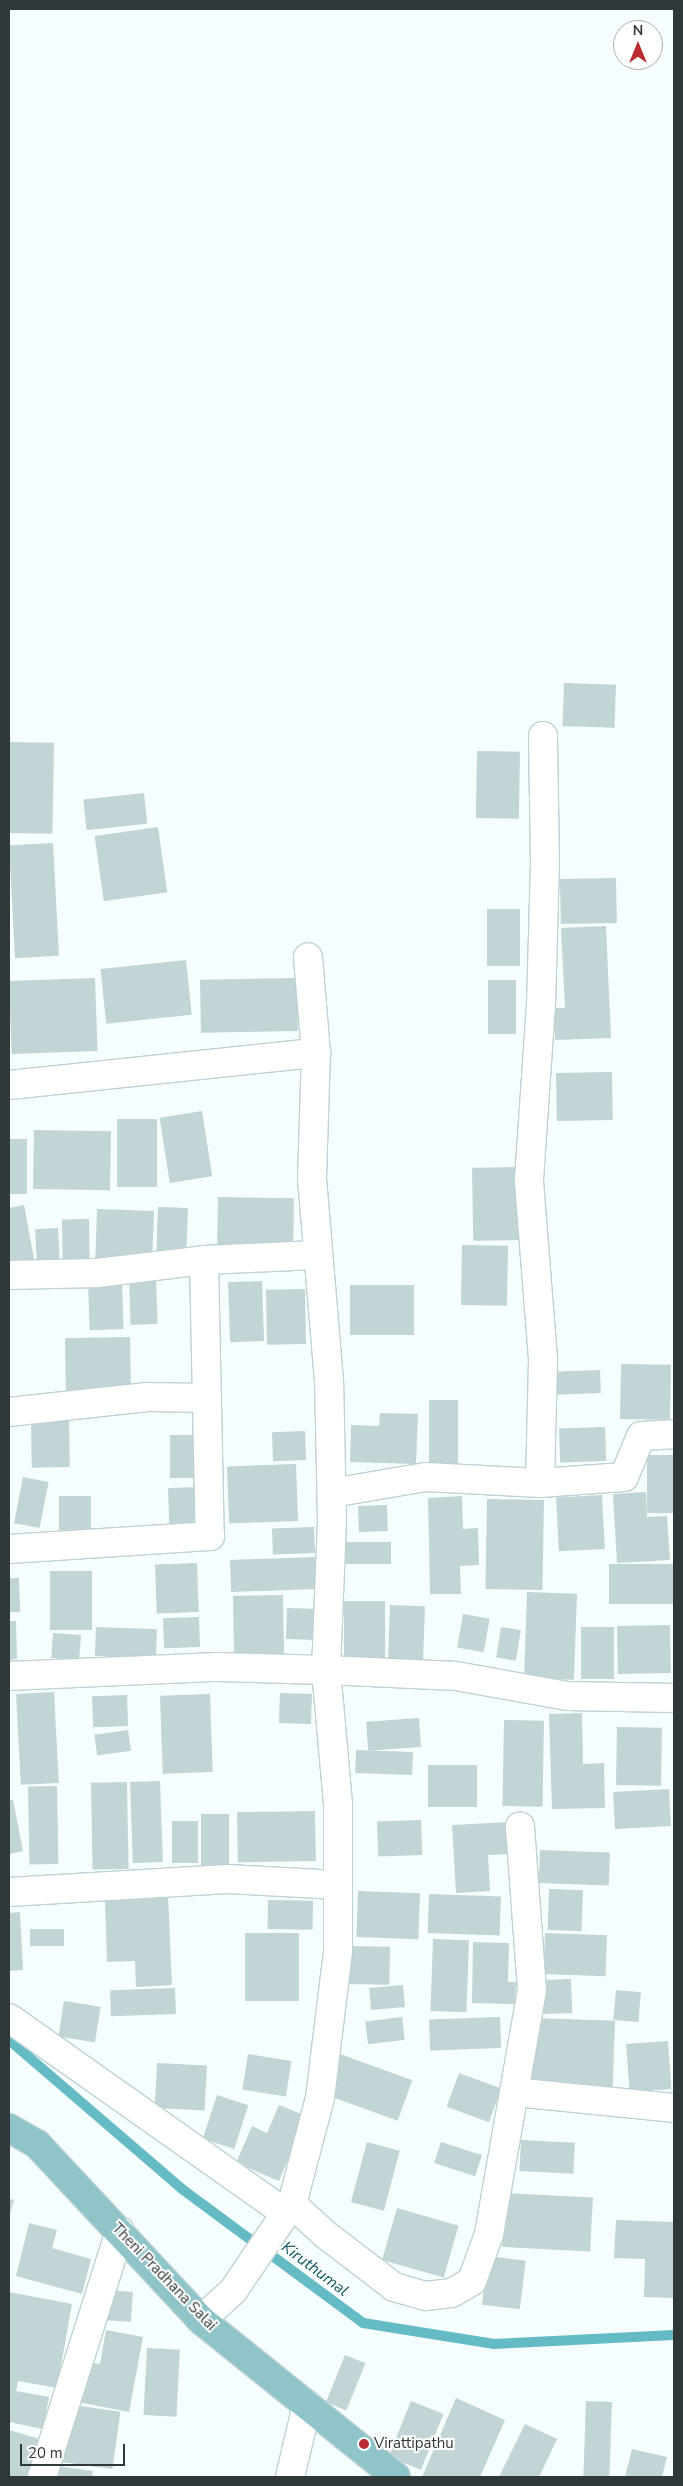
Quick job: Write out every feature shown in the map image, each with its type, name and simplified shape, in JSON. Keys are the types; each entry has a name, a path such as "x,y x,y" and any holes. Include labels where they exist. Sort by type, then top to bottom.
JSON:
{"main road":[{"name":"Theni Pradhana Salai","path":"9,2128 37,2144 201,2320 396,2477"}],"street":[{"path":"540,1483 543,1359 529,1180 541,1006 545,864 543,736"},
{"path":"201,2320 233,2291 283,2217 320,2098 338,1952 338,1804 326,1670 332,1494 329,1381 312,1179 316,1053 308,958"},
{"path":"9,1085 316,1053"},
{"path":"9,1275 97,1273 204,1260 317,1256"},
{"path":"9,1549 210,1536 204,1260"},
{"path":"9,1412 147,1397 207,1398"},
{"path":"332,1494 426,1477 540,1483 624,1477 640,1436 674,1434"},
{"path":"9,1676 218,1668 326,1670 456,1676 567,1696 674,1698"},
{"path":"9,2018 283,2217 326,2236 394,2287 426,2296 452,2293 472,2281 489,2234 532,1990 520,1826"},
{"path":"9,1892 228,1879 338,1884"},
{"path":"514,2092 674,2108"},
{"path":"42,2477 120,2231"},
{"path":"290,2477 307,2405"}],"building":[{"path":"564,683 616,685 614,728 562,726"},
{"path":"9,742 54,743 52,834 9,833"},
{"path":"477,751 520,752 519,819 476,818"},
{"path":"144,793 147,824 87,830 83,799"},
{"path":"158,827 167,892 104,901 95,836"},
{"path":"53,843 59,956 15,958 9,845"},
{"path":"616,878 617,923 561,924 560,879"},
{"path":"487,909 520,909 520,966 487,966"},
{"path":"606,926 611,1038 555,1040 554,1008 565,1008 561,928"},
{"path":"186,960 192,1015 106,1024 100,969"},
{"path":"95,978 98,1051 12,1054 9,981"},
{"path":"297,978 298,1031 201,1033 200,980"},
{"path":"488,980 516,980 516,1034 488,1034"},
{"path":"612,1072 613,1120 557,1121 556,1073"},
{"path":"202,1111 212,1176 170,1183 160,1118"},
{"path":"117,1119 157,1119 157,1187 117,1187"},
{"path":"34,1130 111,1131 110,1190 33,1189"},
{"path":"9,1139 27,1139 27,1194 9,1194"},
{"path":"520,1167 521,1240 473,1241 472,1168"},
{"path":"218,1197 294,1198 293,1252 217,1251"},
{"path":"24,1205 35,1264 9,1270 9,1208"},
{"path":"158,1207 188,1208 186,1254 156,1253"},
{"path":"97,1209 154,1211 152,1262 95,1260"},
{"path":"62,1219 89,1219 90,1265 63,1265"},
{"path":"58,1228 60,1265 37,1266 35,1229"},
{"path":"462,1245 508,1246 507,1306 461,1305"},
{"path":"156,1278 158,1324 131,1325 129,1279"},
{"path":"262,1281 264,1341 230,1342 228,1282"},
{"path":"122,1282 124,1329 90,1330 88,1283"},
{"path":"350,1285 414,1285 414,1335 350,1335"},
{"path":"305,1289 306,1344 267,1345 266,1290"},
{"path":"130,1337 131,1392 66,1393 65,1338"},
{"path":"621,1364 671,1365 670,1420 620,1419"},
{"path":"600,1370 601,1393 553,1395 552,1372"},
{"path":"429,1400 458,1400 458,1466 429,1466"},
{"path":"380,1413 418,1414 416,1464 350,1462 351,1425 379,1426"},
{"path":"69,1421 70,1467 32,1468 31,1422"},
{"path":"605,1427 606,1461 560,1463 559,1429"},
{"path":"305,1431 306,1460 273,1461 272,1432"},
{"path":"170,1435 200,1435 200,1478 170,1478"},
{"path":"647,1455 674,1455 674,1513 647,1513"},
{"path":"296,1464 298,1521 229,1523 227,1466"},
{"path":"23,1477 49,1482 40,1528 14,1523"},
{"path":"200,1487 201,1523 169,1524 168,1488"},
{"path":"646,1492 647,1517 667,1516 670,1560 617,1563 613,1494"},
{"path":"602,1495 605,1549 559,1551 556,1497"},
{"path":"59,1496 91,1496 91,1534 59,1534"},
{"path":"462,1496 463,1529 478,1528 479,1565 460,1566 461,1594 430,1594 428,1498"},
{"path":"487,1499 544,1500 542,1590 485,1589"},
{"path":"387,1505 388,1531 359,1532 358,1506"},
{"path":"314,1527 315,1553 273,1554 272,1528"},
{"path":"343,1542 391,1542 391,1564 343,1564"},
{"path":"315,1557 316,1589 231,1592 230,1560"},
{"path":"197,1563 199,1612 157,1613 155,1564"},
{"path":"609,1564 674,1564 674,1604 609,1604"},
{"path":"50,1571 92,1571 92,1630 50,1630"},
{"path":"9,1578 19,1578 20,1612 10,1612"},
{"path":"527,1592 577,1594 574,1680 524,1678"},
{"path":"283,1595 284,1655 234,1656 233,1596"},
{"path":"344,1601 385,1601 385,1666 344,1666"},
{"path":"390,1605 425,1606 423,1668 388,1667"},
{"path":"287,1608 318,1609 317,1640 286,1639"},
{"path":"463,1614 490,1619 484,1652 457,1647"},
{"path":"199,1617 200,1647 164,1648 163,1618"},
{"path":"9,1621 16,1621 17,1659 9,1660"},
{"path":"670,1625 671,1673 618,1674 617,1626"},
{"path":"96,1627 157,1629 156,1658 95,1656"},
{"path":"501,1627 521,1630 516,1661 496,1658"},
{"path":"581,1627 614,1627 614,1679 581,1679"},
{"path":"53,1633 81,1635 79,1660 51,1658"},
{"path":"54,1692 59,1783 21,1785 16,1694"},
{"path":"280,1693 312,1694 311,1724 279,1723"},
{"path":"210,1694 213,1772 163,1774 160,1696"},
{"path":"127,1695 128,1726 93,1727 92,1696"},
{"path":"582,1713 583,1764 604,1763 605,1808 552,1809 549,1714"},
{"path":"419,1718 421,1747 368,1751 366,1722"},
{"path":"504,1720 544,1721 542,1807 502,1806"},
{"path":"617,1727 662,1728 661,1786 616,1785"},
{"path":"128,1730 131,1751 97,1756 94,1735"},
{"path":"356,1750 413,1752 412,1775 355,1773"},
{"path":"428,1765 477,1765 477,1807 428,1807"},
{"path":"160,1781 163,1862 133,1863 130,1782"},
{"path":"127,1782 129,1869 93,1870 91,1783"},
{"path":"57,1786 58,1864 29,1864 28,1787"},
{"path":"669,1789 671,1826 615,1829 613,1792"},
{"path":"9,1800 13,1800 23,1851 9,1854"},
{"path":"315,1811 316,1861 238,1862 237,1812"},
{"path":"201,1814 229,1814 229,1866 201,1866"},
{"path":"421,1820 422,1855 378,1857 377,1822"},
{"path":"172,1821 198,1821 198,1863 172,1863"},
{"path":"509,1822 511,1854 488,1855 490,1891 456,1893 452,1825"},
{"path":"540,1850 610,1852 609,1885 539,1883"},
{"path":"549,1889 583,1890 582,1931 548,1930"},
{"path":"358,1891 420,1893 418,1939 356,1937"},
{"path":"429,1894 501,1897 500,1935 428,1933"},
{"path":"168,1896 172,1985 136,1987 135,1961 107,1962 105,1899"},
{"path":"268,1900 313,1901 312,1930 267,1929"},
{"path":"20,1912 23,1970 9,1971 9,1913"},
{"path":"30,1929 64,1929 64,1946 30,1946"},
{"path":"245,1933 299,1933 299,2001 245,2001"},
{"path":"545,1933 607,1935 606,1976 544,1974"},
{"path":"433,1939 469,1940 466,2012 430,2011"},
{"path":"473,1942 509,1943 508,1982 516,1982 515,2004 472,2003"},
{"path":"347,1946 390,1947 389,1985 346,1984"},
{"path":"571,1979 572,2013 543,2014 542,1980"},
{"path":"403,1985 405,2007 371,2010 369,1988"},
{"path":"175,1988 176,2014 111,2016 110,1990"},
{"path":"616,1990 641,1992 638,2022 613,2020"},
{"path":"64,2001 101,2007 95,2042 58,2037"},
{"path":"402,2017 405,2040 368,2044 365,2022"},
{"path":"500,2017 501,2048 430,2050 429,2019"},
{"path":"533,2018 615,2021 613,2089 531,2086"},
{"path":"668,2041 671,2089 629,2092 626,2044"},
{"path":"248,2054 291,2061 286,2096 242,2090"},
{"path":"340,2054 412,2080 398,2121 325,2094"},
{"path":"157,2063 207,2066 205,2111 155,2108"},
{"path":"459,2073 501,2088 489,2122 447,2107"},
{"path":"217,2095 248,2105 234,2149 203,2139"},
{"path":"279,2105 306,2116 279,2181 236,2163 252,2126 267,2133"},
{"path":"521,2140 575,2143 573,2174 519,2171"},
{"path":"367,2142 400,2151 384,2211 351,2202"},
{"path":"441,2142 482,2155 475,2176 434,2163"},
{"path":"505,2193 593,2198 590,2252 502,2247"},
{"path":"9,2199 14,2200 9,2217"},
{"path":"397,2208 459,2226 444,2278 382,2260"},
{"path":"616,2220 674,2222 674,2298 644,2297 645,2259 614,2258"},
{"path":"29,2223 57,2230 52,2248 91,2259 82,2294 16,2276"},
{"path":"488,2256 526,2261 520,2309 482,2305"},
{"path":"106,2290 133,2292 131,2322 104,2320"},
{"path":"9,2292 72,2304 57,2388 18,2381 16,2391 49,2397 43,2429 9,2422"},
{"path":"106,2330 143,2337 129,2412 73,2401 81,2361 100,2364"},
{"path":"147,2348 180,2350 176,2417 143,2415"},
{"path":"345,2355 365,2363 346,2411 326,2402"},
{"path":"456,2398 505,2420 480,2477 422,2477"},
{"path":"411,2401 443,2414 421,2470 389,2457"},
{"path":"586,2401 612,2402 609,2477 583,2477"},
{"path":"66,2404 120,2412 112,2469 58,2461"},
{"path":"525,2424 557,2439 539,2477 499,2477"},
{"path":"9,2430 43,2440 32,2477 9,2477"},
{"path":"632,2449 667,2457 662,2477 625,2477"},
{"path":"50,2465 93,2471 92,2477 49,2477"}],"waterway":[{"name":"Kiruthumal","path":"9,2040 182,2189 363,2323 494,2344 674,2335"}],"place":[{"name":"Virattipathu","path":"364,2444"}]}
